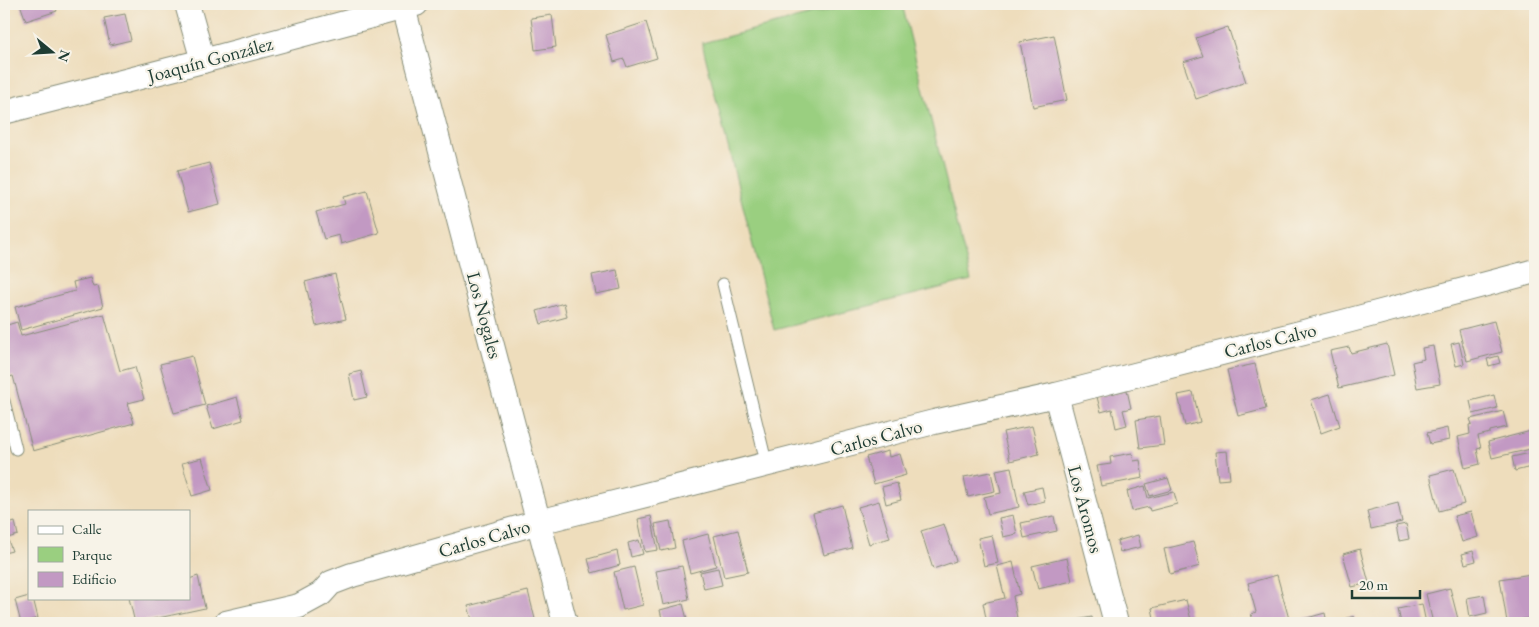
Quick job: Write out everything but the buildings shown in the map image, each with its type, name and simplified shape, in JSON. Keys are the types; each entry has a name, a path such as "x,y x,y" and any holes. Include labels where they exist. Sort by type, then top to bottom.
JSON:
{"street":[{"path":"186,4 203,61"},
{"name":"Joaquín González","path":"4,112 410,5"},
{"name":"Los Nogales","path":"410,5 565,623"},
{"name":"Carlos Calvo","path":"226,623 300,606 321,594 331,582 352,575 540,522 767,466 934,422 1056,395 1535,271"},
{"name":"Los Aromos","path":"1056,395 1116,623"}],"lane":[{"path":"723,284 767,466"},
{"path":"4,401 16,450"}],"green space":[{"path":"854,4 902,4 971,280 774,330 702,43"}]}
